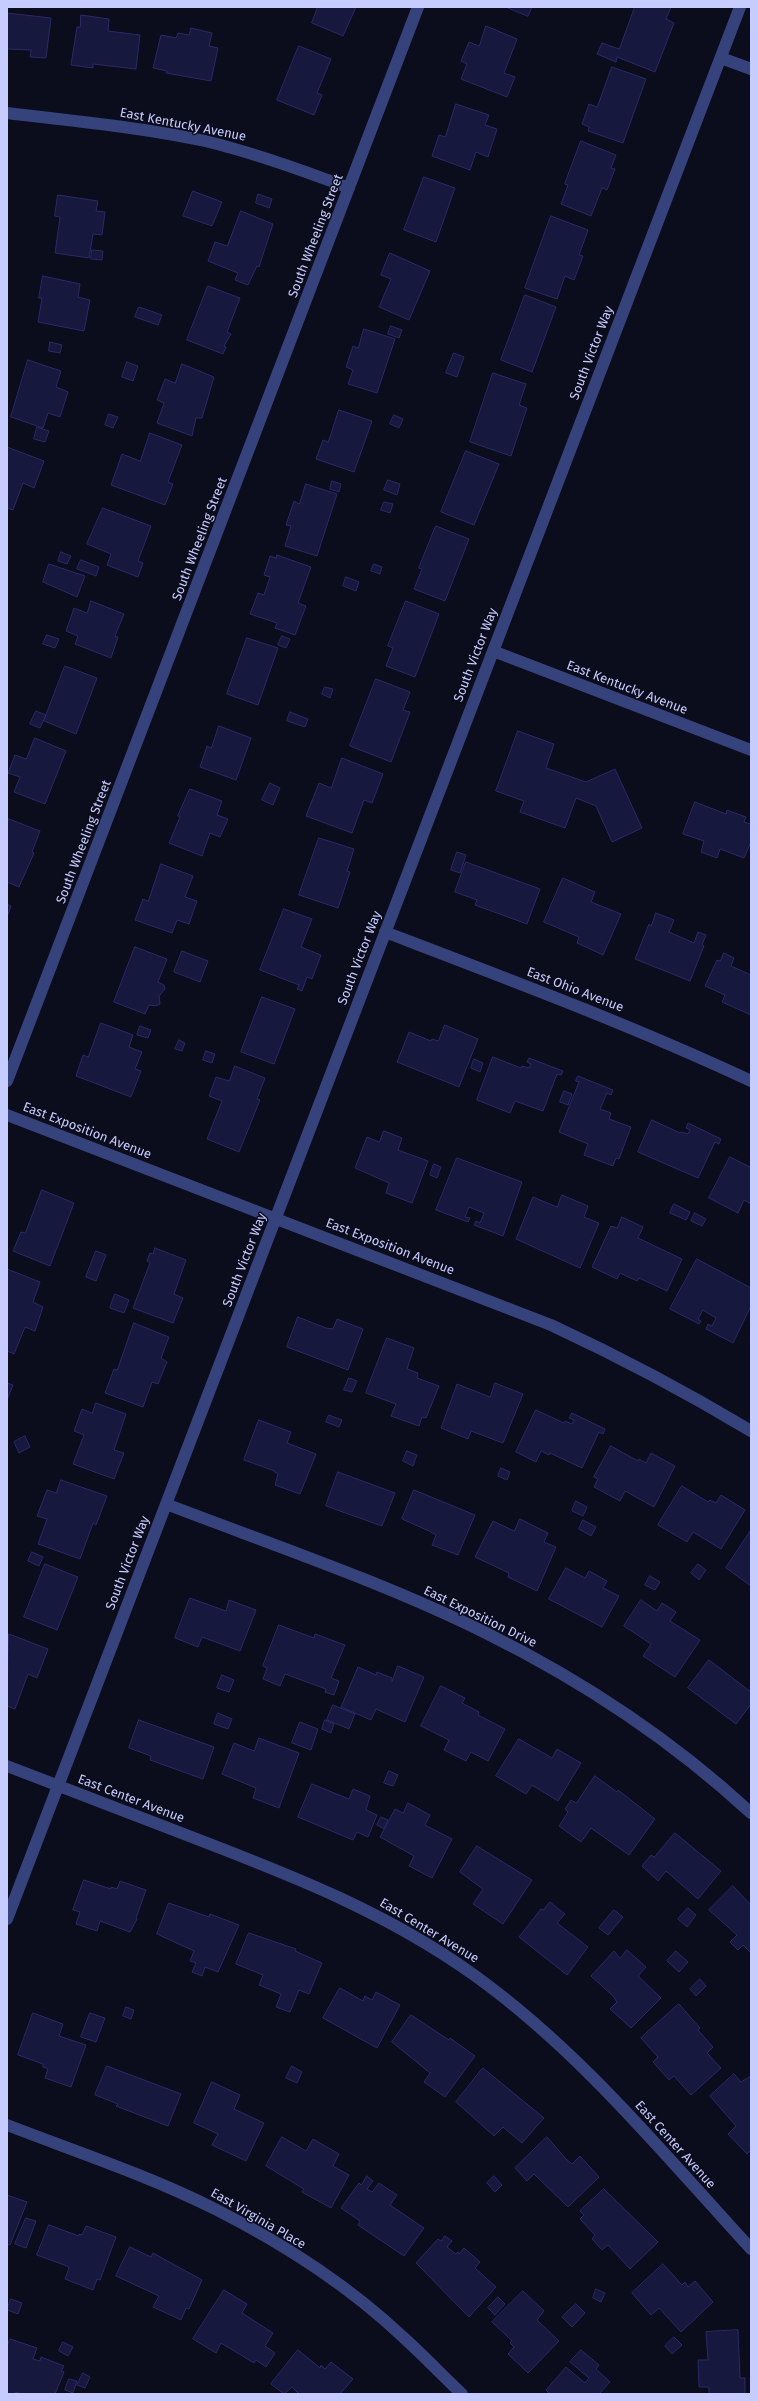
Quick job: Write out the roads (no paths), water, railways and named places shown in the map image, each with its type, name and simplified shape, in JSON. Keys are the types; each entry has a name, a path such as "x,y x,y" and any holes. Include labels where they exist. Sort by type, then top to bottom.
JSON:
{"street":[{"name":"South Wheeling Street","path":"7,1081 418,7"},
{"name":"South Victor Way","path":"7,1919 740,7"},
{"path":"721,58 751,69"},
{"name":"East Kentucky Avenue","path":"7,113 120,126 205,141 290,165 349,188"},
{"name":"East Kentucky Avenue","path":"493,651 751,750"},
{"name":"East Ohio Avenue","path":"385,932 673,1044 751,1081"},
{"name":"East Exposition Avenue","path":"7,1115 551,1325 623,1359 692,1396 751,1431"},
{"name":"East Exposition Drive","path":"166,1504 382,1587 486,1633 555,1671 648,1730 698,1768 751,1813"},
{"name":"East Center Avenue","path":"7,1766 310,1883 394,1924 447,1957 511,2003 581,2065 751,2249"},
{"name":"East Virginia Place","path":"7,2125 176,2191 257,2232 296,2255 369,2308 403,2336 462,2394"}]}
